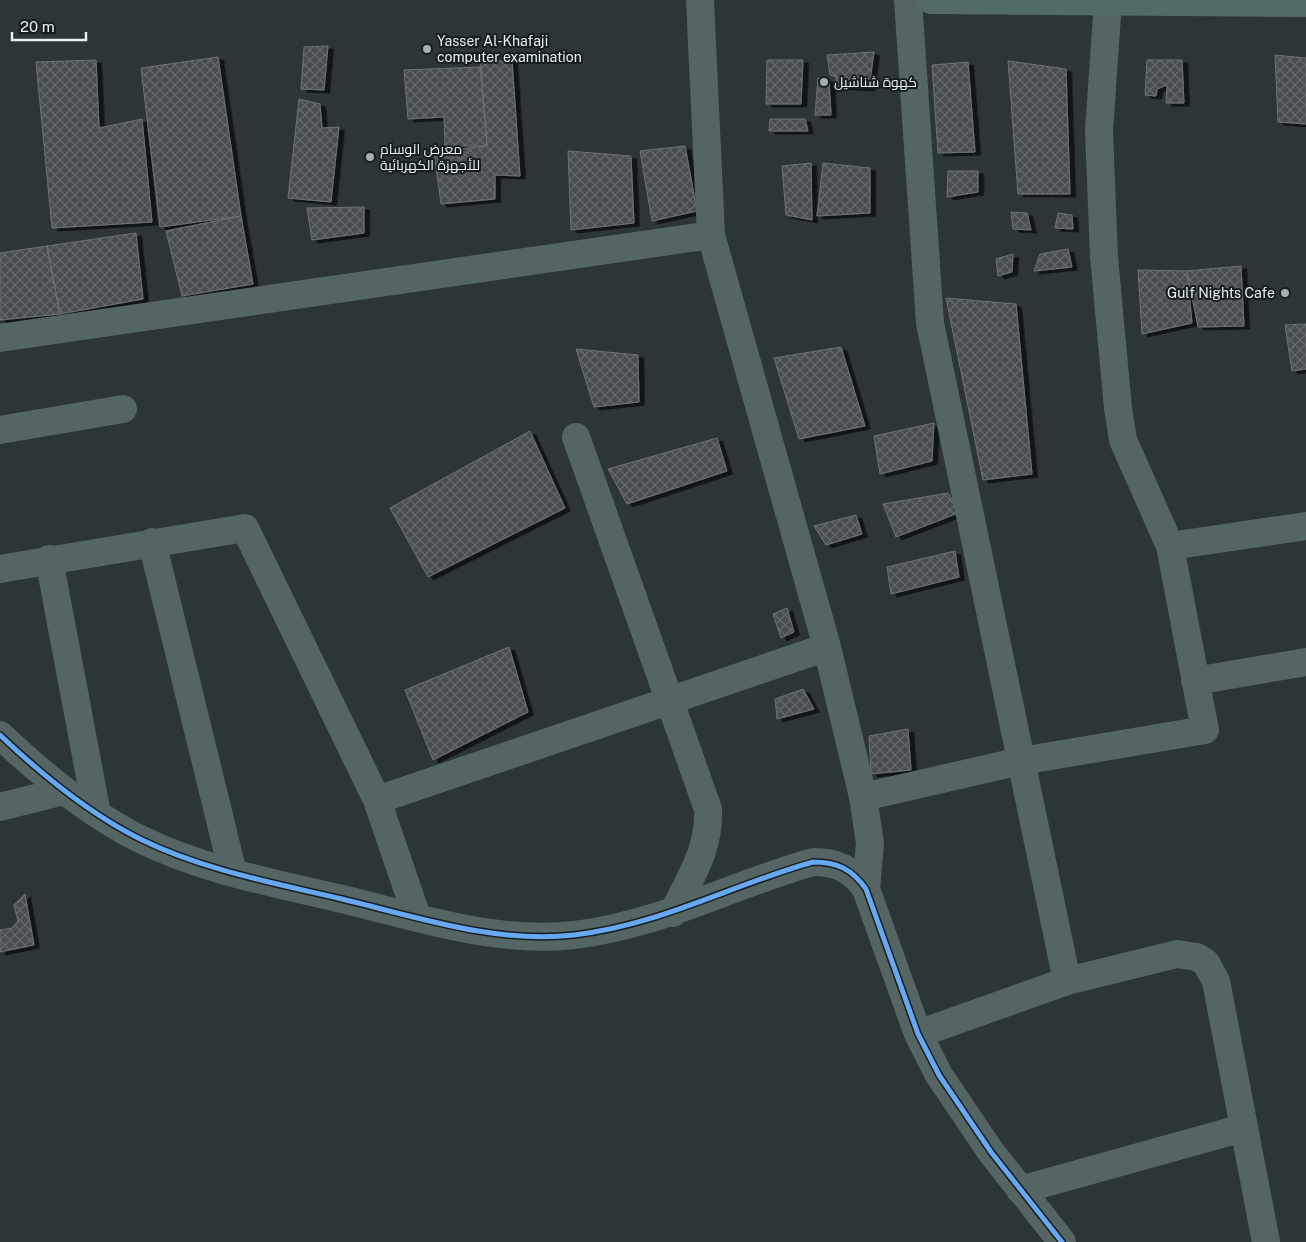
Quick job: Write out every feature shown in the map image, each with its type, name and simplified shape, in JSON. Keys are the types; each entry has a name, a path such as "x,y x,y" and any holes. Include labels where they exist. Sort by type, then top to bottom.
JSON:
{"main road":[{"path":"930,0 1306,3"}],"street":[{"path":"700,0 711,235 827,647 863,798 870,843 866,889"},
{"path":"908,0 930,323 1067,981"},
{"path":"863,798 1021,761 1204,730 1170,546 1123,440 1118,408 1104,258 1099,131 1108,1"},
{"path":"0,338 711,235"},
{"path":"0,430 123,409"},
{"path":"576,437 708,809 706,844 673,913"},
{"path":"1170,546 1306,526"},
{"path":"0,569 152,542 245,528 377,800 417,917"},
{"path":"152,542 233,873"},
{"path":"49,560 97,814"},
{"path":"377,800 827,647"},
{"path":"1195,681 1306,662"},
{"path":"0,735 24,758 64,791 97,814 140,839 186,859 233,873 469,929 520,936 572,935 623,928 673,913 813,862 829,862 844,867 857,877 866,889 918,1034 939,1075 991,1152 1062,1242"},
{"path":"0,807 64,791"},
{"path":"918,1034 1067,981 1177,954 1197,957 1206,963 1216,981 1266,1242"},
{"path":"1020,1190 1243,1128"}],"building":[{"path":"328,46 324,90 301,89 304,47"},
{"path":"874,52 869,88 836,86 836,77 830,75 827,55"},
{"path":"1275,55 1306,58 1306,124 1278,122"},
{"path":"218,57 241,216 160,227 141,68"},
{"path":"96,60 99,128 142,119 152,222 52,228 36,62"},
{"path":"512,60 520,176 495,175 495,199 441,204 434,152 487,146 480,63"},
{"path":"767,60 803,60 801,104 766,104"},
{"path":"1147,60 1182,60 1184,103 1166,103 1167,85 1157,89 1156,96 1145,95"},
{"path":"1008,61 1066,69 1070,194 1018,194"},
{"path":"968,62 975,152 938,153 932,65"},
{"path":"481,67 487,146 445,146 444,117 408,119 404,70"},
{"path":"818,78 829,80 831,115 815,115"},
{"path":"299,99 320,104 322,128 339,127 331,202 288,198"},
{"path":"770,119 805,119 808,131 769,131"},
{"path":"685,146 697,211 652,221 640,151"},
{"path":"568,151 631,156 634,223 571,230"},
{"path":"811,163 812,220 786,215 782,166"},
{"path":"823,163 870,168 870,213 817,216"},
{"path":"948,171 978,171 978,192 947,197"},
{"path":"364,207 364,233 312,240 307,208"},
{"path":"1011,212 1027,213 1031,230 1013,229"},
{"path":"1058,213 1072,215 1073,229 1055,228"},
{"path":"241,216 253,284 182,296 166,231"},
{"path":"136,233 143,299 60,314 47,246"},
{"path":"47,246 60,314 0,320 0,253"},
{"path":"1068,249 1072,267 1034,271 1040,254"},
{"path":"1013,254 1012,272 998,276 996,259"},
{"path":"1241,266 1244,326 1198,327 1187,271"},
{"path":"1138,270 1187,271 1192,323 1142,334"},
{"path":"946,298 1016,304 1032,474 983,480"},
{"path":"1306,324 1306,369 1292,371 1285,325"},
{"path":"841,347 865,426 799,439 774,358"},
{"path":"576,349 638,355 639,402 594,407"},
{"path":"934,423 932,461 880,474 874,436"},
{"path":"530,431 565,508 428,577 390,508"},
{"path":"717,438 727,471 627,504 608,469"},
{"path":"948,493 961,512 896,537 883,504"},
{"path":"856,515 862,534 826,545 814,526"},
{"path":"955,551 959,577 891,594 887,567"},
{"path":"787,608 794,632 781,638 773,614"},
{"path":"509,647 528,712 433,760 405,690"},
{"path":"803,689 814,709 777,719 775,699"},
{"path":"908,729 911,770 871,774 869,736"},
{"path":"25,894 34,945 0,952 0,930 12,928 18,921 14,905"}],"cycle path":[{"path":"0,735 49,779 84,805 121,829 164,850 239,875 428,921 486,932 515,936 545,937 606,930 666,914 783,871 813,862 837,865 855,876 866,889 918,1034 939,1075 991,1152 1062,1242"}],"place":[{"name":"Yasser Al-Khafaji computer examination","path":"427,49"},
{"name":"كهوة شناشيل","path":"824,82"},
{"name":"معرض الوسام للأجهزة الكهربائية","path":"370,157"},
{"name":"Gulf Nights Cafe","path":"1285,293"}]}
